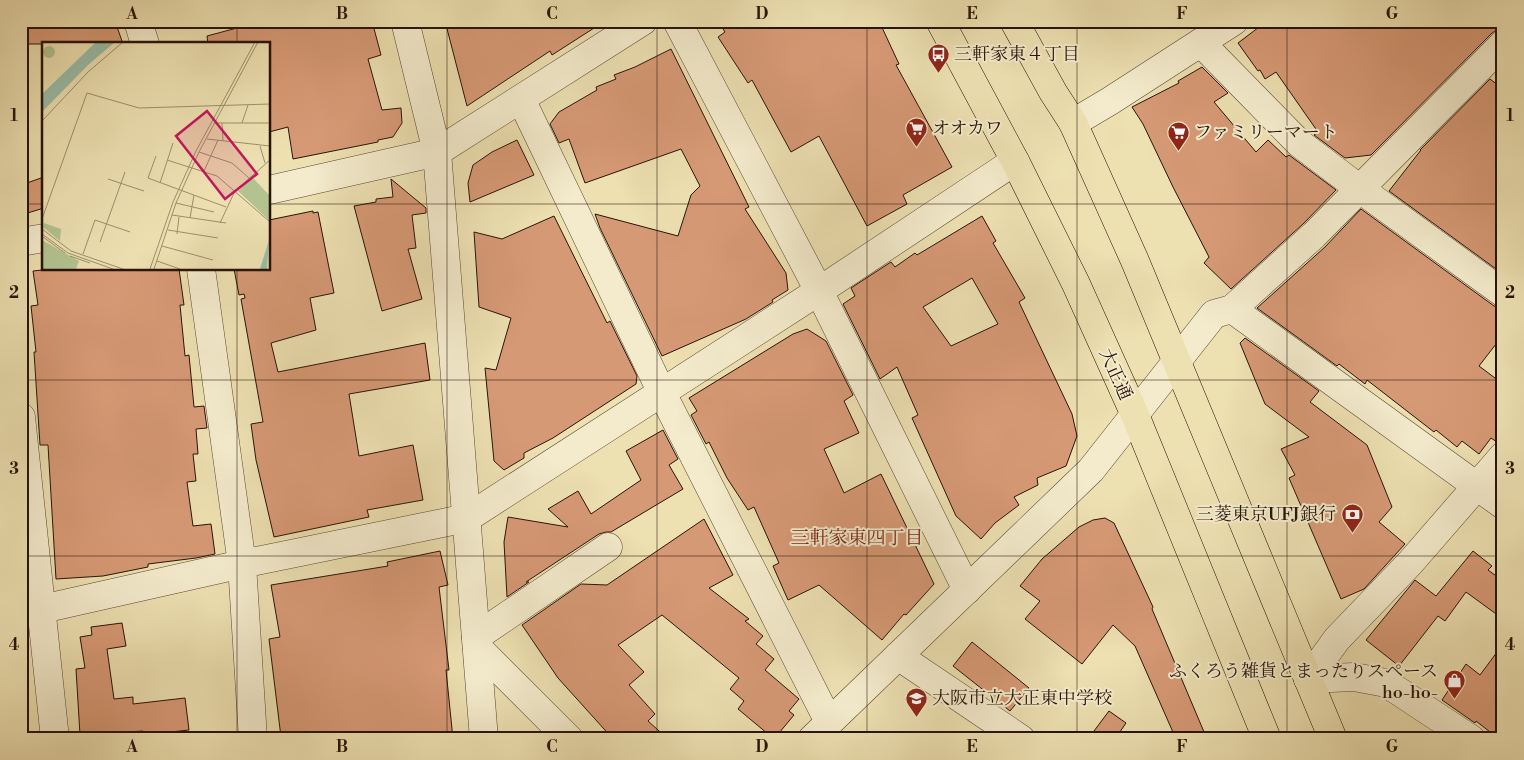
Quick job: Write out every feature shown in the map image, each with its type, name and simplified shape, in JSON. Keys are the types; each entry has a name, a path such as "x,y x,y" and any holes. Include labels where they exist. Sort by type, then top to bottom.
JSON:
{"main road":[{"name":"大正通","path":"940,21 1015,161 1076,284 1135,415 1261,735"},
{"path":"1014,21 1053,92 1073,122 1135,261 1333,739"}],"street":[{"path":"138,21 144,42"},
{"path":"405,21 437,152 484,739"},
{"path":"270,190 437,152 642,21"},
{"path":"677,21 818,291 967,590"},
{"path":"1073,122 1234,21"},
{"path":"1201,43 1299,143 1503,293"},
{"path":"521,100 821,731 1091,470 1214,314 1232,309 1314,235 1503,44"},
{"path":"42,609 242,564 467,518 1015,161"},
{"path":"21,242 42,238"},
{"path":"201,270 242,564 253,739"},
{"path":"1232,309 1503,505"},
{"path":"21,417 55,739"},
{"path":"1308,679 1337,639 1410,563 1503,456"},
{"path":"477,642 608,547"},
{"path":"477,642 568,739"},
{"path":"898,656 1021,739"},
{"path":"1308,679 1354,677 1386,683 1471,739"}],"building":[{"path":"21,21 115,21 122,42 42,42 42,44 21,44"},
{"path":"263,21 372,21 381,55 368,59 382,110 401,108 402,123 393,137 378,140 378,142 293,159 288,127 270,132 270,42 208,42 207,36"},
{"path":"445,21 605,21 552,55 550,51 467,106"},
{"path":"718,21 879,21 899,64 896,65 952,167 903,195 907,204 867,226 819,136 791,152 752,80 748,83 718,37 725,32"},
{"path":"1267,21 1503,21 1503,29 1498,29 1492,33 1371,155 1345,158 1314,135 1318,132 1276,72 1265,79 1238,43"},
{"path":"671,49 749,207 745,209 786,273 788,290 746,319 662,356 595,214 678,236 691,195 700,186 681,149 585,183 569,139 559,143 550,124 559,112 597,90 596,87 616,79 614,75"},
{"path":"1202,67 1228,93 1214,102 1256,152 1268,140 1286,157 1289,155 1336,190 1303,224 1231,289 1204,263 1209,257 1143,124 1132,107 1179,83 1178,81"},
{"path":"1490,79 1503,89 1503,274 1389,191 1420,150"},
{"path":"517,140 534,175 470,202 468,183 473,165 492,152"},
{"path":"42,178 42,209 21,215 21,185"},
{"path":"391,179 426,208 426,213 412,215 416,248 408,249 422,299 382,311 354,206 376,202 376,199 393,197"},
{"path":"1361,209 1494,306 1503,308 1503,335 1479,366 1503,384 1503,441 1497,442 1491,438 1479,454 1462,441 1457,447 1436,430 1434,432 1367,380 1365,384 1339,364 1337,366 1257,308 1325,247"},
{"path":"313,211 313,213 318,212 334,293 310,298 316,330 271,343 278,372 425,343 430,380 349,394 359,456 413,445 423,500 367,510 369,517 274,537 256,460 251,424 263,422 241,299 245,298 244,294 239,295 234,270 270,270 270,220"},
{"path":"554,216 607,323 610,321 637,376 636,384 553,438 524,453 524,458 504,470 494,461 485,368 496,370 511,318 479,307 474,232 502,239"},
{"path":"982,216 996,241 993,243 1025,298 1019,302 1072,414 1077,436 1066,466 1037,478 1038,485 1014,497 1019,505 995,523 981,539 956,516 912,418 918,415 897,367 880,379 843,304 855,296 851,288 891,262 895,267 915,253 917,255","holes":["972,278 998,324 951,346 923,307"]},
{"path":"179,270 184,305 180,305 185,356 189,355 194,407 204,406 207,428 196,429 198,454 193,454 196,481 187,482 193,526 211,524 215,554 148,564 148,567 103,576 56,579 48,445 40,445 34,352 36,352 31,306 38,305 33,271"},
{"path":"807,329 826,341 853,395 844,401 859,433 824,449 844,493 881,474 934,584 906,615 904,614 882,640 819,585 788,600 773,566 779,563 754,507 748,510 727,478 709,442 706,444 691,415 697,411 689,398 793,334"},
{"name":"三菱東京UFJ銀行","path":"1245,338 1319,391 1310,402 1367,445 1392,507 1379,522 1405,544 1364,589 1341,599 1289,478 1295,475 1281,449 1309,437 1265,404 1240,343"},
{"path":"663,430 678,459 669,465 683,489 611,532 599,534 526,582 529,582 507,597 504,542 508,517 568,527 548,509 578,491 591,514 641,480 626,451"},
{"path":"1105,518 1114,523 1153,607 1152,609 1207,739 1176,739 1135,646 1113,625 1082,664 1025,619 1040,601 1020,586 1042,559 1079,527 1093,520"},
{"path":"704,519 733,575 709,588 749,619 745,621 763,636 756,644 774,659 765,670 799,699 789,711 794,715 774,739 738,709 744,701 730,689 739,678 662,615 618,645 644,672 629,685 655,714 648,721 668,739 613,739 558,678 522,625 581,584 607,585"},
{"path":"440,551 448,585 439,587 449,670 446,670 453,739 331,739 331,733 281,737 269,639 280,637 271,585 388,566 387,562"},
{"path":"1473,551 1492,566 1488,570 1503,581 1503,619 1466,592 1445,621 1438,616 1399,666 1366,640 1415,580 1436,596"},
{"path":"122,623 126,646 107,649 114,699 133,697 133,704 185,698 189,730 143,735 143,731 80,735 76,669 85,668 80,637 92,635 91,627"},
{"path":"972,642 1029,688 1010,711 953,666"},
{"path":"1503,644 1503,739 1499,739 1476,721 1475,723 1442,700 1466,664 1480,675"},
{"path":"1109,711 1126,723 1115,739 1088,739"}],"place":[{"name":"三軒家東４丁目","path":"938,73"},
{"name":"オオカワ","path":"916,147"},
{"name":"ファミリーマート","path":"1178,151"},
{"name":"三菱東京UFJ銀行","path":"1352,533"},
{"name":"ふくろう雑貨とまったりスペース ho-ho-","path":"1454,700"},
{"name":"大阪市立大正東中学校","path":"916,717"}],"district":[{"name":"三軒家東四丁目","path":"857,537"}]}
